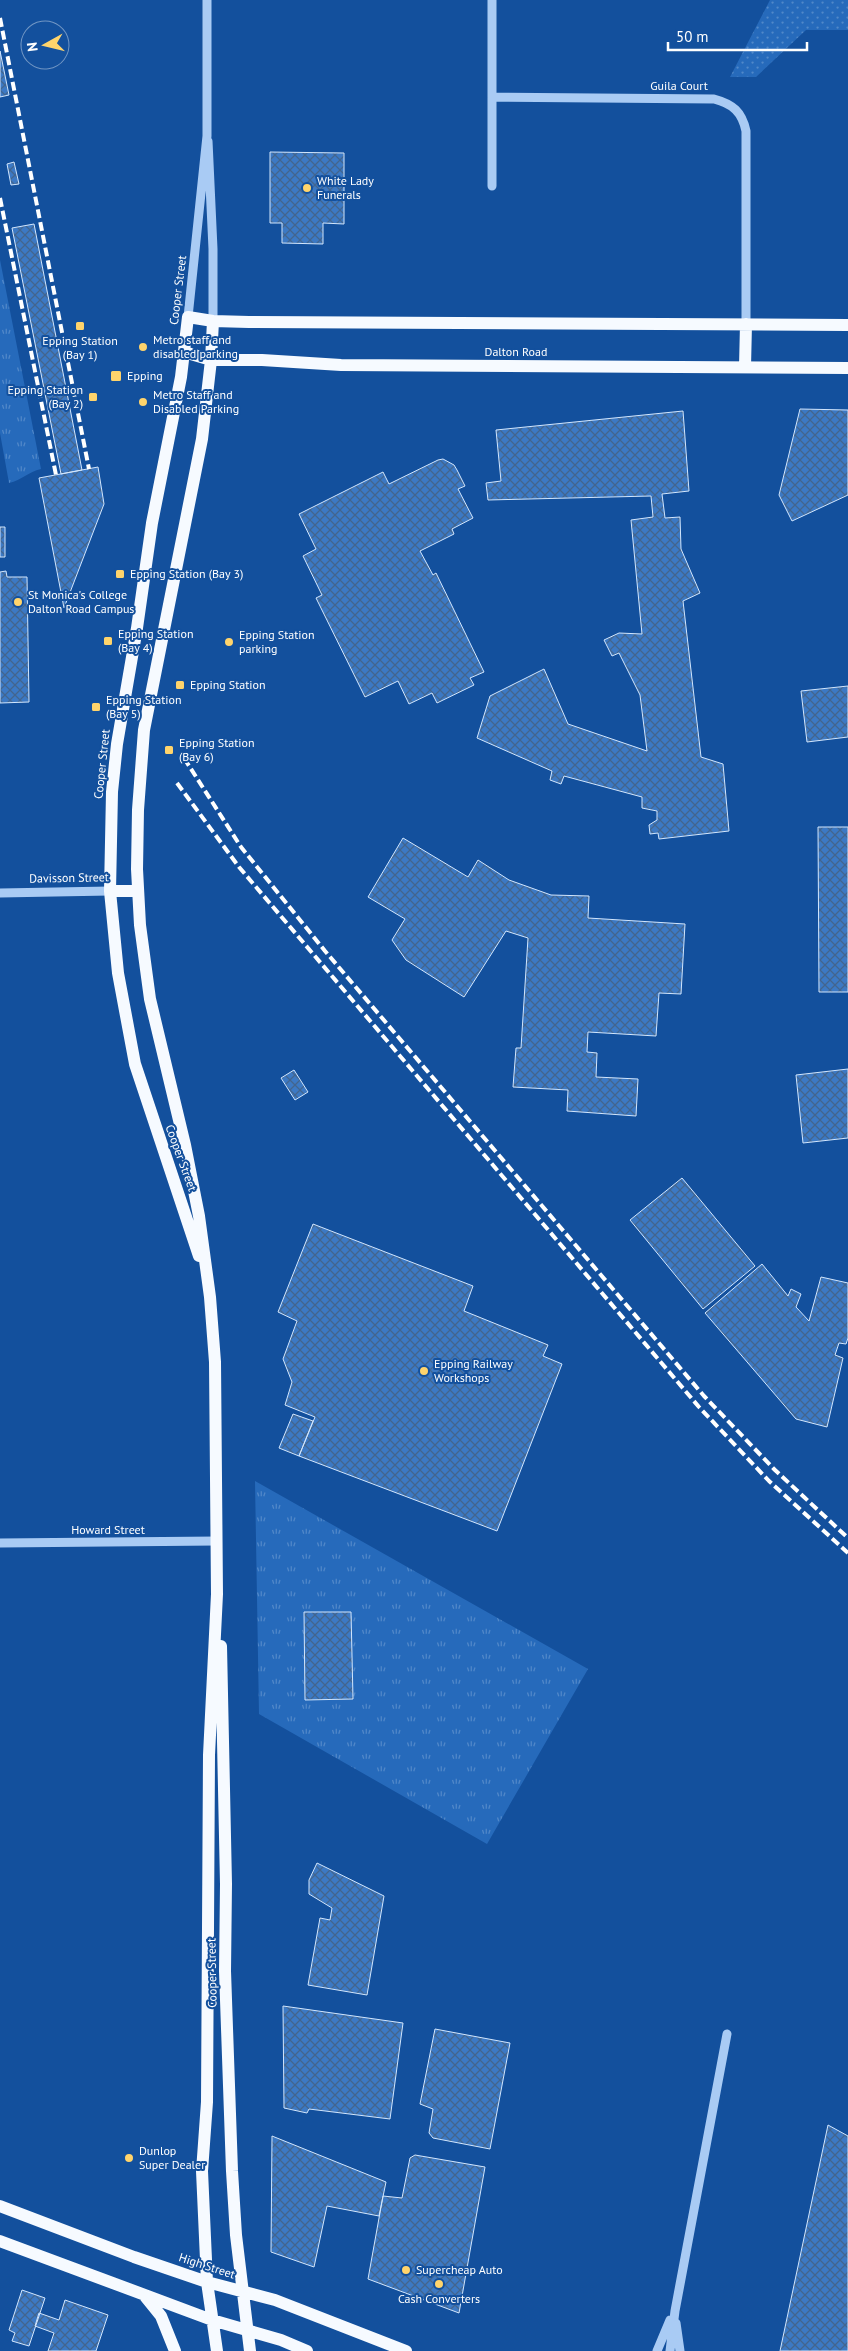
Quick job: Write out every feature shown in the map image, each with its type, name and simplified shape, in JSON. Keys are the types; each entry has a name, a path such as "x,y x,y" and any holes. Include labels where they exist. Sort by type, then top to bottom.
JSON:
{"main road":[{"path":"188,317 213,321 848,325"},
{"name":"Cooper Street","path":"188,317 184,352 152,523 137,628 117,744 112,792 110,891 118,973 135,1064 183,1204 210,1297"},
{"name":"Cooper Street","path":"213,321 211,360 202,439 144,730 138,810 138,891 140,925 150,999 192,1178 210,1297 216,1410 217,1594 209,1755 207,2102 202,2171 207,2282 217,2351"},
{"path":"745,367 746,324"},
{"name":"Dalton Road","path":"184,352 211,360 262,360 341,365 848,368"},
{"name":"Davisson Street","path":"110,891 138,891"},
{"name":"Cooper Street","path":"217,1594 222,1666 228,2075 236,2235 241,2292 250,2351"},
{"name":"High Street","path":"0,2206 134,2257 207,2282 275,2300 406,2351"},
{"path":"0,2241 212,2320 247,2329 307,2351"},
{"path":"142,2294 161,2316 175,2351"}],"street":[{"name":"Cooper Street","path":"207,0 207,136 210,148 211,178 213,321"},
{"path":"492,0 492,186"},
{"name":"Guila Court","path":"492,97 714,99 739,111 744,120 746,131 746,324"},
{"name":"Cooper Street","path":"188,317 196,251 204,148 207,136"},
{"name":"Davisson Street","path":"0,893 110,891"},
{"name":"Howard Street","path":"0,1543 217,1541"},
{"path":"670,2351 675,2310 727,2034"},
{"path":"657,2351 675,2310"},
{"path":"675,2310 680,2351"}],"green space":[{"path":"770,0 848,0 848,30 806,30 756,77 730,77"},
{"path":"0,260 41,469 9,483 0,433"},
{"path":"255,1481 588,1669 487,1844 259,1714"}],"building":[{"path":"0,51 9,95 0,97"},
{"name":"White Lady Funerals","path":"270,152 344,153 344,224 323,223 323,244 282,243 282,223 270,223"},
{"path":"14,162 19,184 11,185 7,164"},
{"path":"34,224 82,470 61,474 12,228"},
{"path":"800,409 848,410 848,495 792,521 779,495"},
{"path":"683,411 689,491 662,494 665,518 680,517 681,549 700,593 683,601 701,757 723,764 729,831 659,839 658,833 650,834 649,825 657,820 657,811 642,808 642,797 564,776 561,784 550,780 552,771 477,738 490,696 544,669 568,724 647,751 640,695 619,653 612,656 604,640 619,633 642,634 631,520 653,517 651,496 488,500 486,483 501,481 496,430"},
{"path":"443,459 454,465 457,470 465,486 458,489 473,518 452,529 454,534 420,551 433,575 436,573 484,672 470,678 474,685 437,703 432,693 409,704 398,681 365,697 316,598 322,595 303,556 316,549 299,514 383,472 389,484"},
{"path":"98,467 104,504 64,608 39,478"},
{"path":"0,527 5,527 5,557 0,557"},
{"path":"6,571 7,577 27,577 29,702 0,703 0,572"},
{"path":"848,686 848,737 807,742 801,691"},
{"path":"818,827 848,827 848,992 819,992"},
{"path":"403,838 468,877 478,860 509,880 551,895 589,896 588,918 685,924 681,994 659,993 656,1036 588,1032 587,1052 597,1053 596,1077 638,1079 636,1116 567,1111 568,1090 513,1087 516,1048 521,1048 528,938 506,931 464,997 406,960 392,940 405,919 368,897"},
{"path":"848,1069 848,1138 803,1143 796,1075"},
{"path":"294,1070 308,1092 295,1100 281,1078"},
{"path":"682,1178 755,1266 703,1309 630,1220"},
{"name":"Epping Railway Workshops","path":"313,1224 473,1286 464,1311 548,1345 543,1356 562,1364 497,1531 299,1456 315,1417 285,1405 292,1382 283,1359 297,1321 278,1312"},
{"path":"762,1264 788,1296 791,1289 801,1294 796,1307 809,1321 821,1277 848,1283 848,1338 846,1344 839,1343 835,1355 843,1358 827,1427 796,1419 705,1313"},
{"path":"293,1414 313,1421 299,1456 279,1448"},
{"path":"304,1612 351,1612 353,1699 305,1700"},
{"path":"317,1863 384,1896 367,1995 308,1985 320,1918 330,1920 332,1908 309,1894 309,1880"},
{"path":"283,2006 403,2023 390,2119 309,2109 307,2113 284,2108"},
{"path":"435,2029 510,2043 490,2149 433,2138 429,2133 433,2109 420,2104"},
{"path":"828,2125 848,2136 848,2351 780,2351"},
{"path":"272,2136 386,2182 379,2216 327,2206 314,2267 271,2252"},
{"path":"415,2155 485,2167 459,2313 368,2279 383,2196 402,2198 410,2158"},
{"path":"22,2290 45,2298 29,2346 12,2341 15,2333 9,2330"},
{"path":"65,2300 108,2315 96,2351 48,2351 54,2333 35,2326 39,2313 59,2320"}],"railway":[{"path":"0,18 89,469"},
{"path":"0,198 56,475"},
{"path":"184,758 241,847 325,951 704,1396 775,1470 848,1538"},
{"path":"177,783 239,867 699,1407 769,1481 848,1553"}],"place":[{"name":"White Lady Funerals","path":"307,188"},
{"name":"Epping Station (Bay 1)","path":"80,326"},
{"name":"Metro staff and disabled parking","path":"143,347"},
{"name":"Epping","path":"116,376"},
{"name":"Epping Station (Bay 2)","path":"93,397"},
{"name":"Metro Staff and Disabled Parking","path":"143,402"},
{"name":"Epping Station (Bay 3)","path":"120,574"},
{"name":"St Monica's College Dalton Road Campus","path":"18,602"},
{"name":"Epping Station (Bay 4)","path":"108,641"},
{"name":"Epping Station parking","path":"229,642"},
{"name":"Epping Station","path":"180,685"},
{"name":"Epping Station (Bay 5)","path":"96,707"},
{"name":"Epping Station (Bay 6)","path":"169,750"},
{"name":"Epping Railway Workshops","path":"424,1371"},
{"name":"Dunlop Super Dealer","path":"129,2158"},
{"name":"Supercheap Auto","path":"406,2270"},
{"name":"Cash Converters","path":"439,2284"}]}
